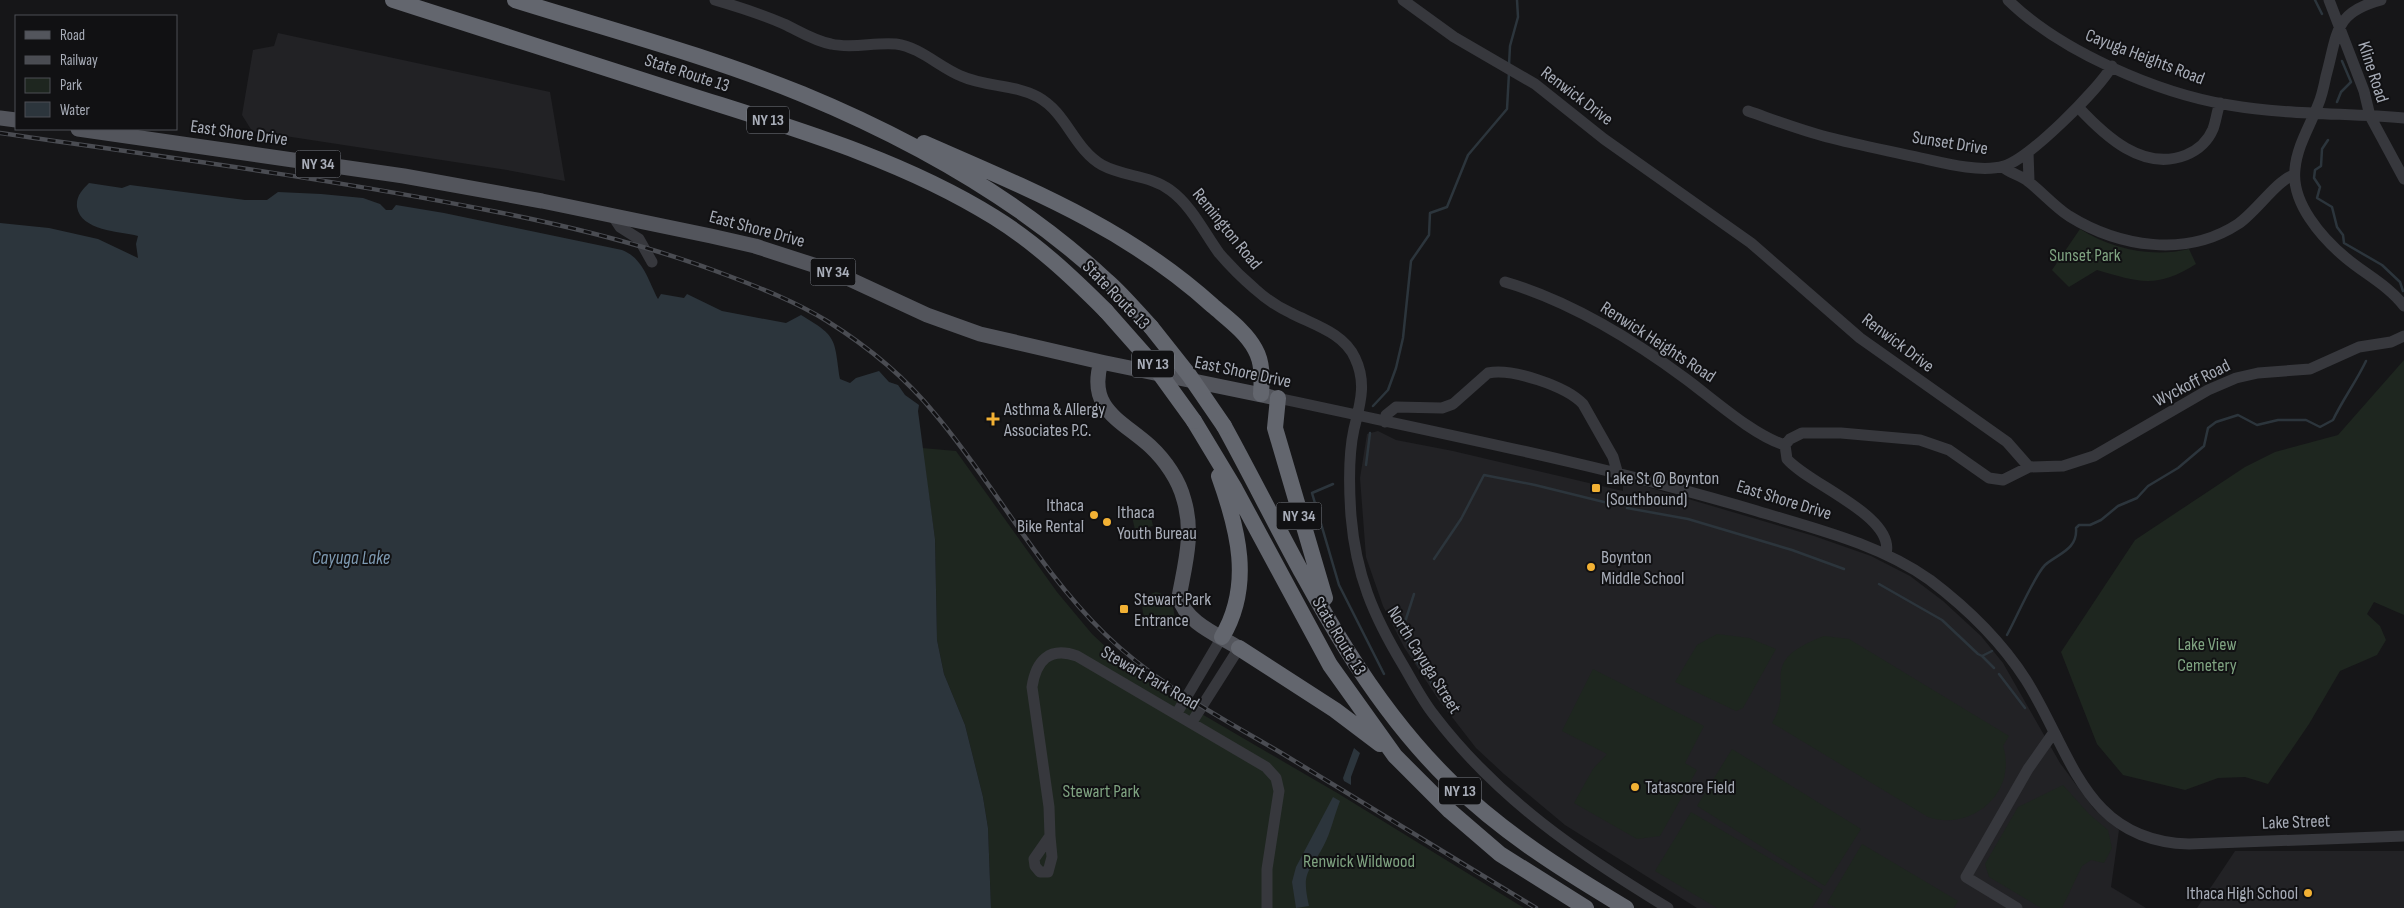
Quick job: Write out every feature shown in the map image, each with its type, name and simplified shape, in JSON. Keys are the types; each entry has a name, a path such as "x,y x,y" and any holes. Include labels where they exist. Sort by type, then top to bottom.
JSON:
{"highway":[{"name":"State Route 13","path":"393,0 810,134 916,175 959,196 1018,234 1057,264 1106,311 1152,363 1194,421 1235,489 1330,665 1395,756 1450,812 1500,854 1586,908"},
{"name":"State Route 13","path":"515,0 703,58 801,94 853,116 932,158 1016,207 1055,236 1108,281 1152,327 1189,375 1224,426 1336,631 1389,709 1415,743 1451,782 1501,826 1530,848 1626,908"},
{"path":"853,116 897,130 1065,206 1140,248 1197,292 1250,341 1260,361 1261,394"},
{"name":"NY 34","path":"1278,398 1275,428 1305,535 1336,631"},
{"path":"1206,441 1232,516 1240,556 1241,571 1236,605 1222,637"},
{"path":"1239,648 1335,710 1395,756"}],"main road":[{"path":"0,118 15,120"},
{"name":"East Shore Drive","path":"85,130 404,176 612,215 711,236 798,259 832,271 958,327 1101,362 1278,398"},
{"path":"1101,362 1097,374 1097,387 1102,403 1119,422 1158,455 1173,475 1184,498 1190,536 1179,597 1185,611 1239,648"}],"street":[{"name":"Remington Road","path":"716,0 759,13 832,44 845,46 896,44 908,47 960,76 1025,91 1041,99 1054,109 1081,146 1100,164 1127,175 1162,184 1179,197 1226,260 1261,294 1289,312 1335,336 1349,347 1355,357 1362,381 1359,416"},
{"name":"Renwick Drive","path":"1403,0 1454,37 1522,76 1604,139 1751,243 1860,338 2007,442 2029,467"},
{"name":"Cayuga Heights Road","path":"2008,0 2049,35 2071,48 2164,87 2220,103 2314,114 2404,118"},
{"path":"2021,0 2021,13"},
{"name":"Kline Road","path":"2329,0 2364,91 2370,116 2404,179"},
{"path":"2381,0 2359,6 2340,25 2320,102 2308,124 2296,160 2294,175 2297,191 2304,208 2326,240 2404,306"},
{"name":"Sunset Drive","path":"1748,111 1826,137 1968,166 2003,167 2028,152 2078,107 2101,83 2112,66"},
{"path":"2078,107 2103,133 2118,145 2151,158 2162,160 2172,159 2193,152 2206,142 2213,129 2220,103"},
{"path":"2028,152 2029,181"},
{"path":"2003,167 2010,173 2029,181 2059,209 2096,230 2135,243 2176,245 2203,240 2227,231 2251,215 2285,179 2294,175"},
{"path":"612,215 620,227 639,239 652,262"},
{"name":"Renwick Heights Road","path":"1505,282 1546,295 1588,316 1677,372 1763,435 1785,445"},
{"name":"Wyckoff Road","path":"2029,467 2063,466 2094,456 2208,390 2236,378 2258,373 2310,369 2359,347 2390,342 2404,336"},
{"path":"1384,422 1386,415 1396,407 1442,408 1453,404 1488,373 1508,373 1560,388 1576,397 1583,404 1613,457 1617,472"},
{"name":"East Shore Drive","path":"1278,398 1617,472 1802,525 1886,554 1928,579 1952,597 2003,648 2025,679 2090,797 2113,819 2132,831 2152,839 2189,844"},
{"name":"North Cayuga Street","path":"1359,416 1354,428 1350,476 1351,513 1359,569 1380,627 1432,713 1490,779 1541,824 1599,866 1668,908"},
{"path":"1886,554 1888,546 1881,530 1852,505 1792,465 1784,453 1785,445 1790,439 1802,433 1841,433 1920,440 1949,450 1984,475 1996,480 2009,478 2029,467"},
{"path":"1177,713 1222,637"},
{"path":"1192,722 1239,648"},
{"name":"Stewart Park Road","path":"1050,836 1049,807 1032,687 1034,673 1048,656 1060,652 1077,656 1266,767 1278,783 1279,797 1267,869 1267,908"},
{"path":"2017,908 1966,877 2028,770 2054,732"},
{"name":"Lake Street","path":"2189,844 2404,836"}],"shaded area":[{"path":"278,33 550,92 565,181 507,170 252,131 242,115 253,50 274,46"},
{"path":"1378,431 1396,440 1453,451 1623,491 1623,482 1634,483 1814,536 1871,556 1910,576 1943,601 1981,636 2003,663 2060,763 2094,809 2119,830 2111,887 2146,908 1697,908 1565,825 1476,748 1438,699 1404,647 1383,606 1366,557 1360,478 1367,434"},
{"path":"2235,851 2404,851 2404,908 2197,908"}],"green space":[{"name":"Sunset Park","path":"2080,229 2105,242 2133,250 2175,252 2189,249 2196,264 2170,277 2147,281 2124,278 2097,270 2069,287 2052,270"},
{"name":"Lake View Cemetery","path":"2404,360 2404,615 2374,602 2367,614 2380,626 2386,640 2377,655 2340,671 2309,724 2268,784 2245,777 2218,778 2185,790 2123,775 2097,744 2061,652 2135,540 2245,467 2275,452 2338,435"},
{"name":"Stewart Park","path":"922,448 956,451 1057,592 1092,634 1120,660 1152,685 1339,794 1524,908 991,908 988,828 983,797 965,725 944,674 937,640 935,539"},
{"path":"1149,508 1153,526 1135,530 1131,512"},
{"path":"1156,592 1167,598 1174,609 1173,621 1170,626 1164,629 1152,628 1143,612 1142,607 1146,598"},
{"path":"1717,634 1749,638 1776,649 1743,708 1736,711 1675,682 1697,645"},
{"path":"1824,636 1849,639 2009,736 2003,746 2006,763 2004,779 1997,793 1988,804 1975,813 1960,819 1944,820 1928,817 1772,723 1781,696 1783,665 1789,655 1802,646"},
{"path":"1593,669 1704,726 1685,763 1697,770 1660,836 1637,839 1574,803 1593,769 1607,754 1562,731"},
{"path":"1732,749 1861,829 1825,886 1697,806"},
{"path":"2063,785 2089,814 2108,830 2112,848 2104,863 2091,860 2082,866 2062,908 2041,908 1989,877 1985,864 2018,807"},
{"path":"1691,812 1823,890 1812,908 1717,908 1655,871"},
{"path":"1862,844 1958,901 1954,908 1836,908 1827,903"}],"water":[{"name":"Cayuga Lake","path":"89,183 122,188 130,185 245,200 267,200 278,192 363,198 380,204 386,210 392,210 396,205 444,213 622,250 635,258 640,264 658,299 661,294 684,298 687,294 722,311 786,323 801,315 822,329 832,340 837,355 840,379 850,383 856,378 879,371 889,382 898,385 905,395 919,405 918,411 935,539 937,640 944,674 965,725 983,797 988,828 991,908 0,908 0,223 49,228 98,239 138,258 136,244 138,236 102,229 86,221 80,215 77,200"},
{"path":"1354,748 1360,753 1351,777 1351,785 1344,781 1343,778"},
{"path":"1333,797 1340,801 1331,829 1306,879 1309,906 1296,908 1292,882 1296,867"}],"waterway":[{"path":"1509,65 1510,46 1518,17 1517,0"},
{"path":"2315,0 2322,14"},
{"path":"2337,102 2341,92 2351,82 2342,61"},
{"path":"1373,406 1388,390 1396,368 1403,338 1411,261 1429,235 1430,213 1447,207 1468,155 1507,109 1509,73"},
{"path":"2328,140 2322,149 2321,166 2315,170 2314,178 2320,187 2317,198 2332,207 2337,227 2343,235 2344,243 2382,265 2400,282 2403,291"},
{"path":"2007,635 2041,571 2045,565 2066,551 2074,542 2076,528 2079,525 2090,525 2101,520 2118,506 2137,498 2148,486 2178,468 2204,446 2208,428 2216,422 2238,415 2257,425 2278,420 2306,420 2320,427 2333,420 2366,361"},
{"path":"1366,465 1370,433"},
{"path":"1434,559 1461,519 1484,475 1535,485 1612,504"},
{"path":"1333,484 1312,493 1339,585 1384,674"},
{"path":"1627,508 1688,519 1792,550 1844,569"},
{"path":"1879,584 1942,620 1978,654 1982,656 1992,651"},
{"path":"1399,629 1406,619 1414,594"},
{"path":"1403,623 1406,626 1408,645 1415,659 1452,712"},
{"path":"1982,656 1994,668"},
{"path":"1999,674 2025,708"}],"railway":[{"path":"0,133 244,168 427,198 549,223 640,246 700,265 779,296 803,308 827,321 871,352 911,387 957,441 1059,582 1081,609 1125,652 1190,699 1536,908"}],"place":[{"name":"Asthma & Allergy Associates P.C.","path":"993,419"},
{"name":"Lake St @ Boynton (Southbound)","path":"1596,488"},
{"name":"Ithaca Bike Rental","path":"1094,515"},
{"name":"Ithaca Youth Bureau","path":"1107,522"},
{"name":"Boynton Middle School","path":"1591,567"},
{"name":"Stewart Park Entrance","path":"1124,609"},
{"name":"Tatascore Field","path":"1635,787"},
{"name":"Ithaca High School","path":"2308,893"}],"park label":[{"name":"Renwick Wildwood","path":"1359,861"}]}
